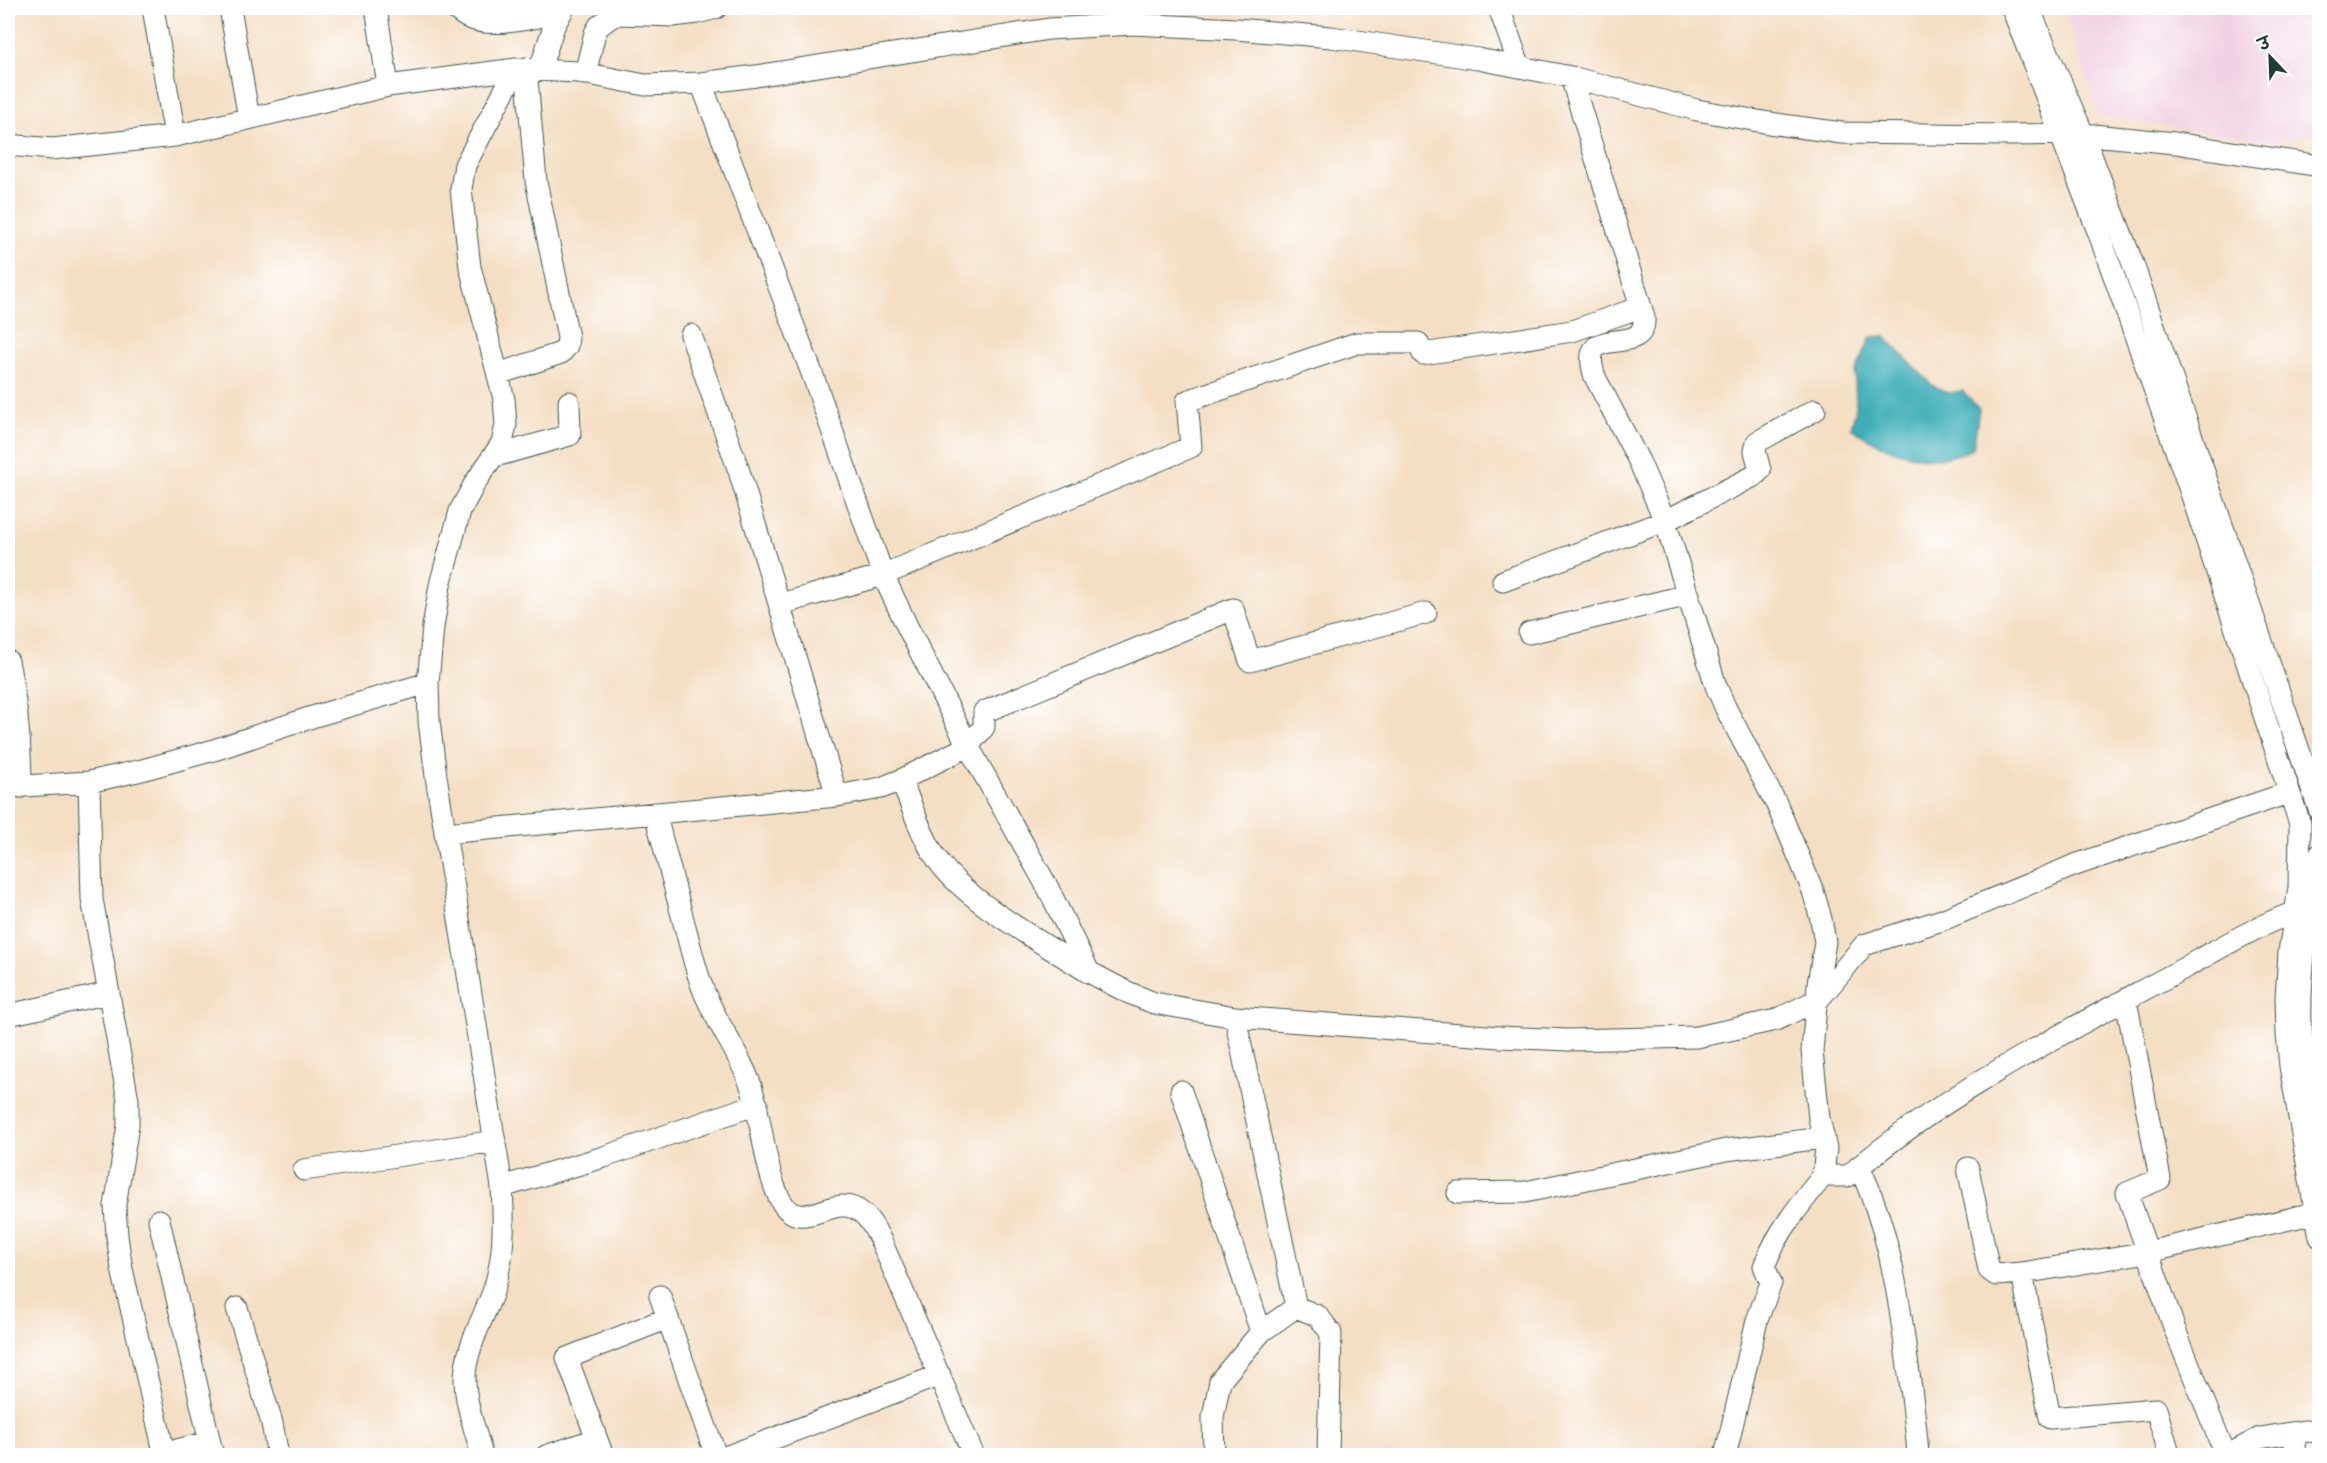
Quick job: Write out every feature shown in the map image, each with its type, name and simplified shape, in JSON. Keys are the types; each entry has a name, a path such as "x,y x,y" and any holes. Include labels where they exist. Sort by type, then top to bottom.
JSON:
{"street":[{"path":"153,8 175,135"},
{"path":"230,8 249,119"},
{"path":"376,8 388,86"},
{"path":"455,8 466,16 481,22 500,22 563,10"},
{"path":"585,74 595,33 599,26 611,17 620,14 673,16 716,8"},
{"path":"1499,8 1520,67"},
{"path":"2012,8 2061,134 2190,490 2273,738 2288,793 2300,824 2301,856 2308,908"},
{"path":"2029,8 2083,134 2137,275 2319,812"},
{"path":"482,1455 467,1400 465,1379 468,1360 494,1289 501,1260 504,1226 502,1187 433,754 428,683 440,585 460,511 474,483 502,443 506,424 504,399 470,267 460,189 465,165 527,69 548,42 563,10"},
{"path":"8,145 52,149 175,135 388,86 527,69 585,74 645,85 701,83 1049,29 1133,24 1331,37 1520,67 1571,77 1697,110 1842,133 2083,134 2175,143 2319,166"},
{"path":"498,374 561,353 567,346 568,337 536,181 527,69"},
{"path":"1571,77 1641,307 1645,327 1640,334 1632,338 1600,344 1594,348 1590,354 1590,364 1639,461 1665,521 1716,686 1777,805 1813,891 1825,942 1818,984 1812,1051 1814,1081 1826,1148 1822,1176 1793,1213 1769,1252 1764,1266 1771,1283 1757,1320 1725,1455"},
{"path":"701,83 813,376 883,575 941,696 1048,888 1089,972"},
{"path":"781,604 883,575 1191,447 1187,401 1357,342 1418,343 1423,354 1572,331 1641,307"},
{"path":"691,335 739,471 781,604 837,796"},
{"path":"492,458 570,435 569,402"},
{"path":"1503,581 1665,521 1758,473 1760,466 1755,451 1757,442 1815,410"},
{"path":"1528,633 1689,595"},
{"path":"446,832 837,796 881,788 968,746 984,727 984,712 1233,609 1250,661 1426,613"},
{"path":"8,661 15,691 21,746 14,787 89,782 142,770 214,750 312,717 428,683"},
{"path":"901,780 935,857 951,876 991,909 1089,972 1154,1003 1236,1017 1500,1037 1642,1039 1697,1037 1776,1020 1818,999 1864,945 1942,920 2075,865 2288,793"},
{"path":"89,782 92,899 128,1100 129,1125 115,1206 122,1269 165,1454 211,1449 159,1220"},
{"path":"655,813 703,988 749,1079 757,1104 770,1168 781,1201 789,1212 796,1215 805,1216 836,1205 851,1206 862,1213 882,1243 974,1455"},
{"path":"2319,854 2308,908 2301,987 2303,1026 2319,1138"},
{"path":"1822,1176 1848,1176 1881,1148 1937,1108 2011,1062 2236,939 2308,908"},
{"path":"8,1015 109,993"},
{"path":"2126,999 2160,1179 2127,1193 2175,1330 2226,1455 2260,1438 2319,1432"},
{"path":"1236,1017 1296,1307"},
{"path":"2303,1026 2290,1066 2319,1237"},
{"path":"1180,1091 1261,1332"},
{"path":"502,1187 604,1156 757,1104"},
{"path":"1458,1193 1525,1192 1726,1150 1823,1138"},
{"path":"304,1170 495,1141"},
{"path":"1860,1167 1873,1195 1895,1275 1911,1385 1918,1455"},
{"path":"1968,1168 1990,1272 1996,1275 2022,1273 2148,1252 2315,1213"},
{"path":"2022,1273 2050,1418 2156,1409 2170,1455"},
{"path":"660,1296 716,1455"},
{"path":"1214,1455 1213,1417 1220,1381 1261,1332 1296,1307"},
{"path":"1296,1307 1318,1316 1330,1333 1328,1455"},
{"path":"237,1308 272,1423 278,1455"},
{"path":"546,1455 600,1447 567,1358 668,1318"},
{"path":"728,1455 940,1375"},
{"path":"2294,1433 2296,1455"}],"shaded area":[{"path":"2064,8 2319,8 2319,134 2272,142 2099,116"}],"water":[{"path":"1884,336 1932,385 1948,393 1963,391 1979,409 1973,448 1942,458 1926,458 1894,451 1864,437 1851,428 1856,408 1855,374 1871,337"}]}
